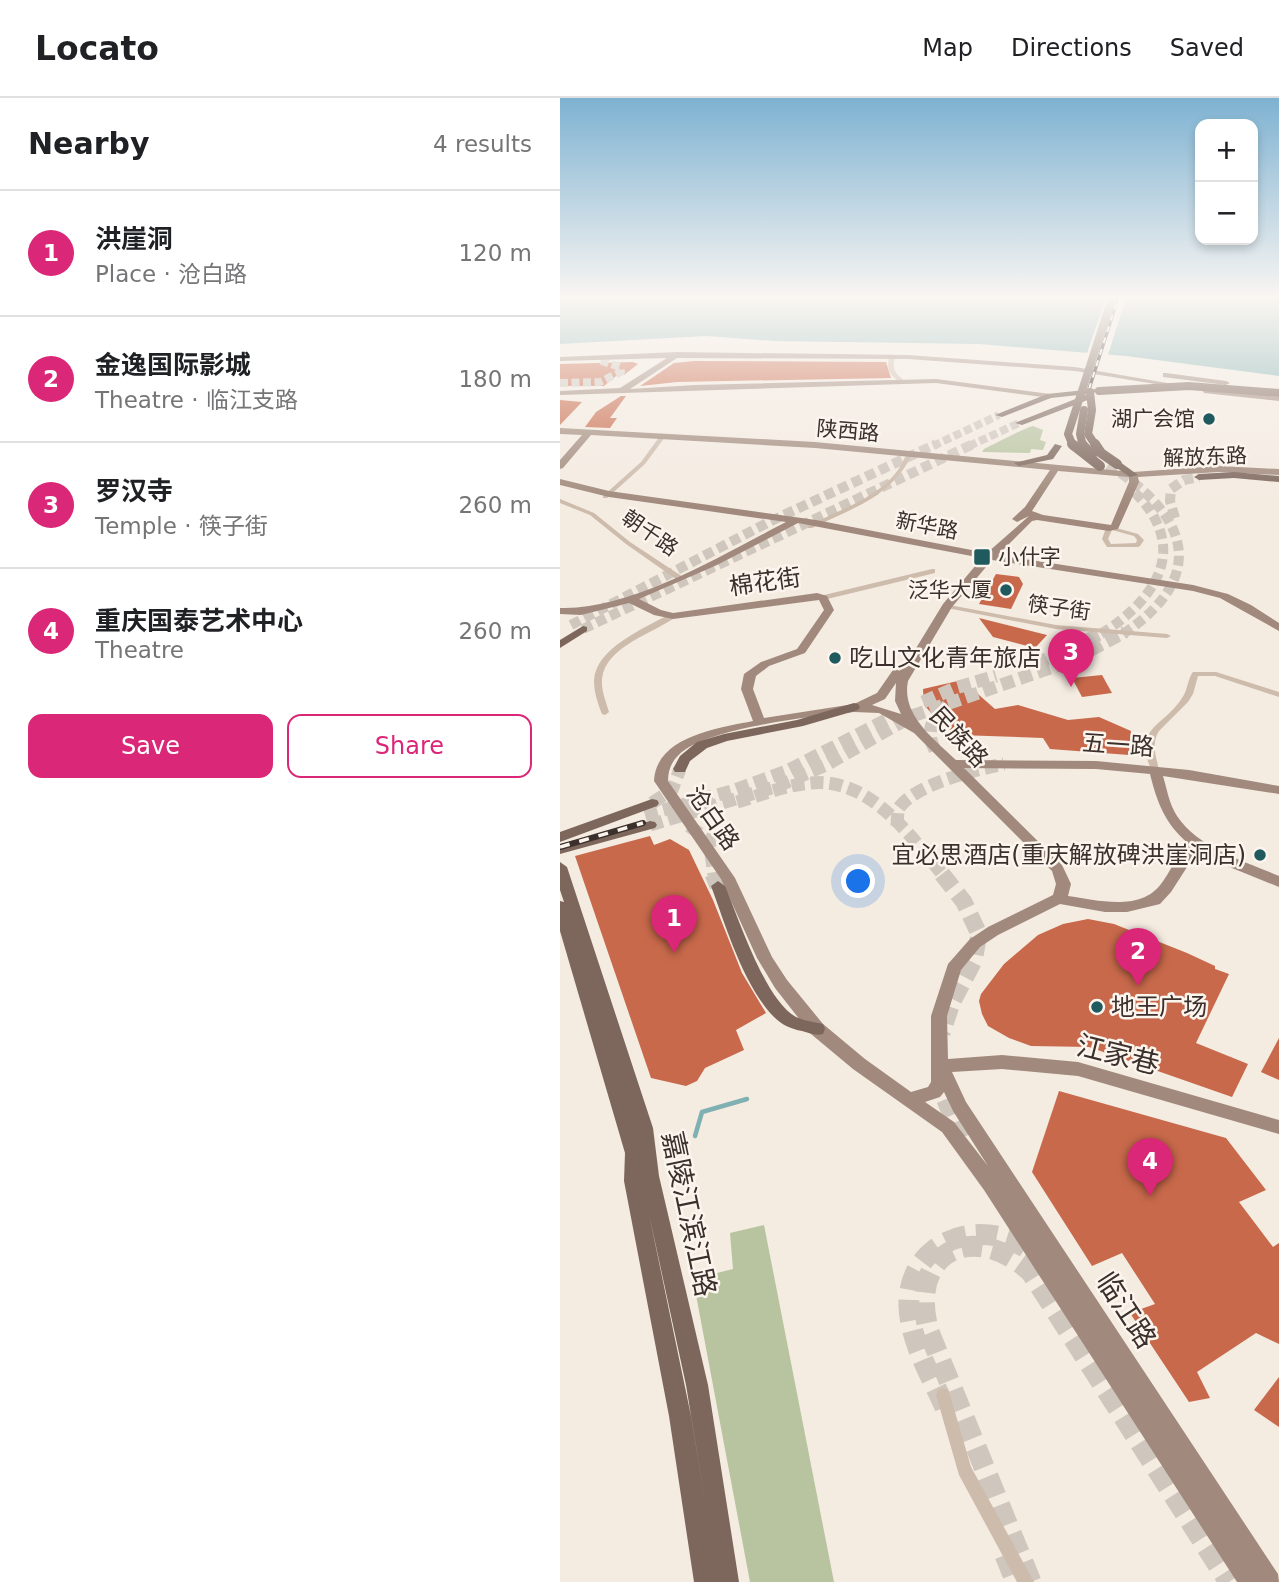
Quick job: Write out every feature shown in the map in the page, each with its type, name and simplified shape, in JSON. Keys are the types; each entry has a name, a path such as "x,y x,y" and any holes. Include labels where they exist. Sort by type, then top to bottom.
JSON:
{"main road":[{"path":"619,391 654,367"},
{"path":"1048,367 1075,369 1195,389 1279,395"},
{"path":"1092,367 1200,380 1279,395"},
{"path":"1098,367 1088,434 1108,465"},
{"path":"982,557 1028,519 1037,517 1115,527 1133,479 1070,443 1070,426 1093,392 1100,367"},
{"path":"1195,389 1200,380"},
{"path":"560,392 936,381 1049,396 1180,387 1279,395"},
{"path":"1019,423 1093,392"},
{"path":"680,769 691,753 713,741 799,723 855,707 875,700 888,689 937,608 1029,509 1054,471 1055,452 1062,428 1093,392"},
{"path":"999,415 1049,396"},
{"name":"陕西路","path":"560,433 815,445 1019,463 1054,471"},
{"path":"560,458 583,434"},
{"path":"560,466 583,434"},
{"name":"陕西路","path":"661,438 810,448 1133,479"},
{"path":"1019,463 1055,452"},
{"name":"解放东路","path":"1133,479 1207,472 1279,475"},
{"path":"1199,477 1279,475"},
{"name":"新华路","path":"560,484 607,496 813,525 1192,592 1232,604 1279,631"},
{"path":"1029,509 1030,513 1037,517"},
{"path":"679,577 794,522"},
{"name":"民族路","path":"982,557 947,606 900,688 903,707 918,730 1056,868 1064,884 1058,899"},
{"name":"朝千路","path":"560,611 583,613 629,599 679,577"},
{"name":"棉花街","path":"629,599 658,613 673,616 817,596 823,598 828,610 801,651 765,664 750,674 747,689 760,723"},
{"path":"560,634 577,627 560,645"},
{"name":"沧白路","path":"910,1099 859,1064 817,1029 780,984 728,878 661,781 665,763 690,741 760,723 855,707 891,713 918,730"},
{"name":"五一路","path":"952,764 1096,765 1155,770 1279,790"},
{"path":"1155,770 1164,804 1175,823 1196,842 1279,883"},
{"path":"560,838 649,814 560,849"},
{"path":"910,1099 934,1092 940,1084 941,1066 937,1049 939,1016 946,985 954,968 975,943 993,931 1058,899 1105,907 1127,907 1155,900 1196,842"},
{"name":"嘉陵江滨江路","path":"560,867 650,1176 697,1385 727,1582"},
{"path":"718,886 750,961 776,1008 790,1021 817,1029"},
{"name":"嘉陵江滨江路","path":"560,906 637,1132 633,1181 680,1416 706,1582"},
{"name":"江家巷","path":"941,1066 1002,1062 1078,1069 1279,1126"},
{"name":"临江路","path":"941,1066 959,1106 1270,1582"},
{"name":"临江路","path":"910,1099 948,1126 992,1184 1251,1582"}],"street":[{"path":"891,367 894,375 904,383"},
{"path":"607,496 643,463 661,438"},
{"path":"813,525 875,495 897,475 908,457"},
{"name":"朝千路","path":"560,501 592,514 628,543 679,577"},
{"path":"1111,528 1136,535 1141,540 1138,545 1109,546 1105,539 1111,528"},
{"path":"823,598 932,572"},
{"name":"筷子街","path":"947,606 1056,627 1167,636"},
{"path":"605,712 598,676 603,665 620,646 673,616"},
{"path":"1155,770 1148,750 1150,737 1190,694 1196,674 1216,674 1279,695"},
{"path":"943,1395 964,1470 1026,1582"}],"green space":[{"path":"1033,426 1043,430 1040,440 1046,442 1043,450 1031,449 1030,453 982,452 984,449"},
{"path":"764,1225 834,1582 750,1582 693,1279 733,1269 730,1233"}],"water":[{"path":"1212,367 1279,367 1279,376"}],"building":[{"path":"560,367 634,367 624,375 621,372 604,386 560,386"},
{"path":"668,367 888,367 891,378 677,382 640,386"},
{"path":"621,396 626,396 610,418 617,418 610,428 585,427 596,412"},
{"path":"560,400 582,402 560,425"},
{"name":"泛华大厦","path":"996,574 1019,577 1023,584 1011,609 979,604"},
{"path":"979,618 1047,635 1035,648 993,637"},
{"path":"1102,675 1112,693 1082,697 1072,678"},
{"path":"962,680 995,709 1018,705 1068,720 1099,717 1131,731 1129,755 1050,749 1043,738 959,735 943,726 924,705 923,689"},
{"path":"650,836 654,845 670,839 689,850 713,900 742,973 766,1013 736,1030 744,1050 705,1068 697,1081 686,1086 651,1078 575,856"},
{"name":"地王广场","path":"1088,919 1114,924 1187,953 1229,974 1196,1043 1248,1064 1232,1097 1089,1047 1031,1046 988,1026 979,1001 981,994 1004,964 1038,935 1063,924"},
{"path":"1279,1038 1279,1080 1261,1072"},
{"path":"1059,1091 1226,1138 1266,1190 1239,1202 1273,1247 1279,1243 1279,1344 1256,1333 1197,1372 1210,1398 1189,1402 1130,1313 1155,1304 1122,1253 1092,1266 1032,1172"},
{"path":"1279,1377 1279,1427 1254,1410"}],"waterway":[{"path":"695,1136 702,1112 747,1099"}],"tunnel":[{"path":"560,383 600,382 621,372 620,367"},
{"path":"933,446 999,415"},
{"path":"969,446 1019,423"},
{"path":"571,625 769,522 936,444"},
{"path":"583,629 973,444"},
{"path":"1108,465 1135,484 1156,504 1171,525 1178,546 1178,568 1169,590 1151,612 1123,634"},
{"path":"1175,518 1170,501 1171,489 1184,480 1199,477"},
{"path":"1103,632 1139,603 1153,586 1161,567 1163,548 1159,528 1148,508 1129,487"},
{"path":"1035,664 1103,632"},
{"path":"650,825 778,786 826,765 912,716 1070,661 1125,632"},
{"path":"923,702 955,688 996,676"},
{"path":"935,750 931,741 931,727 938,714 957,698"},
{"path":"645,815 732,791 787,771 892,717"},
{"path":"897,823 898,809 918,792 946,779 1004,764"},
{"path":"652,803 672,790 680,769"},
{"path":"737,802 802,784 832,784 851,789 870,799 897,823"},
{"path":"897,823 943,875"},
{"path":"689,826 709,840 714,875"},
{"path":"713,874 718,886"},
{"path":"942,874 964,902 979,934 974,961 952,1003 942,1033"},
{"path":"941,1075 944,1098 961,1138"},
{"path":"945,1407 922,1358 910,1319 912,1283 921,1264 935,1250 952,1240 972,1235 993,1235 1014,1241 1033,1253"},
{"path":"1031,1582 929,1332 924,1304 927,1281 936,1264 950,1252 967,1247 987,1248 1009,1256 1031,1272 1229,1582"},
{"path":"1005,1555 1016,1582"}],"railway":[{"path":"1089,389 1096,367"},
{"path":"560,847 643,823"}],"place":[{"name":"湖广会馆","path":"1209,419"},
{"name":"小什字","path":"982,557"},
{"name":"泛华大厦","path":"1006,590"},
{"name":"吃山文化青年旅店","path":"835,658"},
{"name":"罗汉寺","path":"1071,687"},
{"name":"宜必思酒店(重庆解放碑洪崖洞店)","path":"1260,855"},
{"name":"洪崖洞","path":"674,953"},
{"name":"金逸国际影城","path":"1138,986"},
{"name":"地王广场","path":"1097,1007"},
{"name":"重庆国泰艺术中心","path":"1150,1196"}]}
